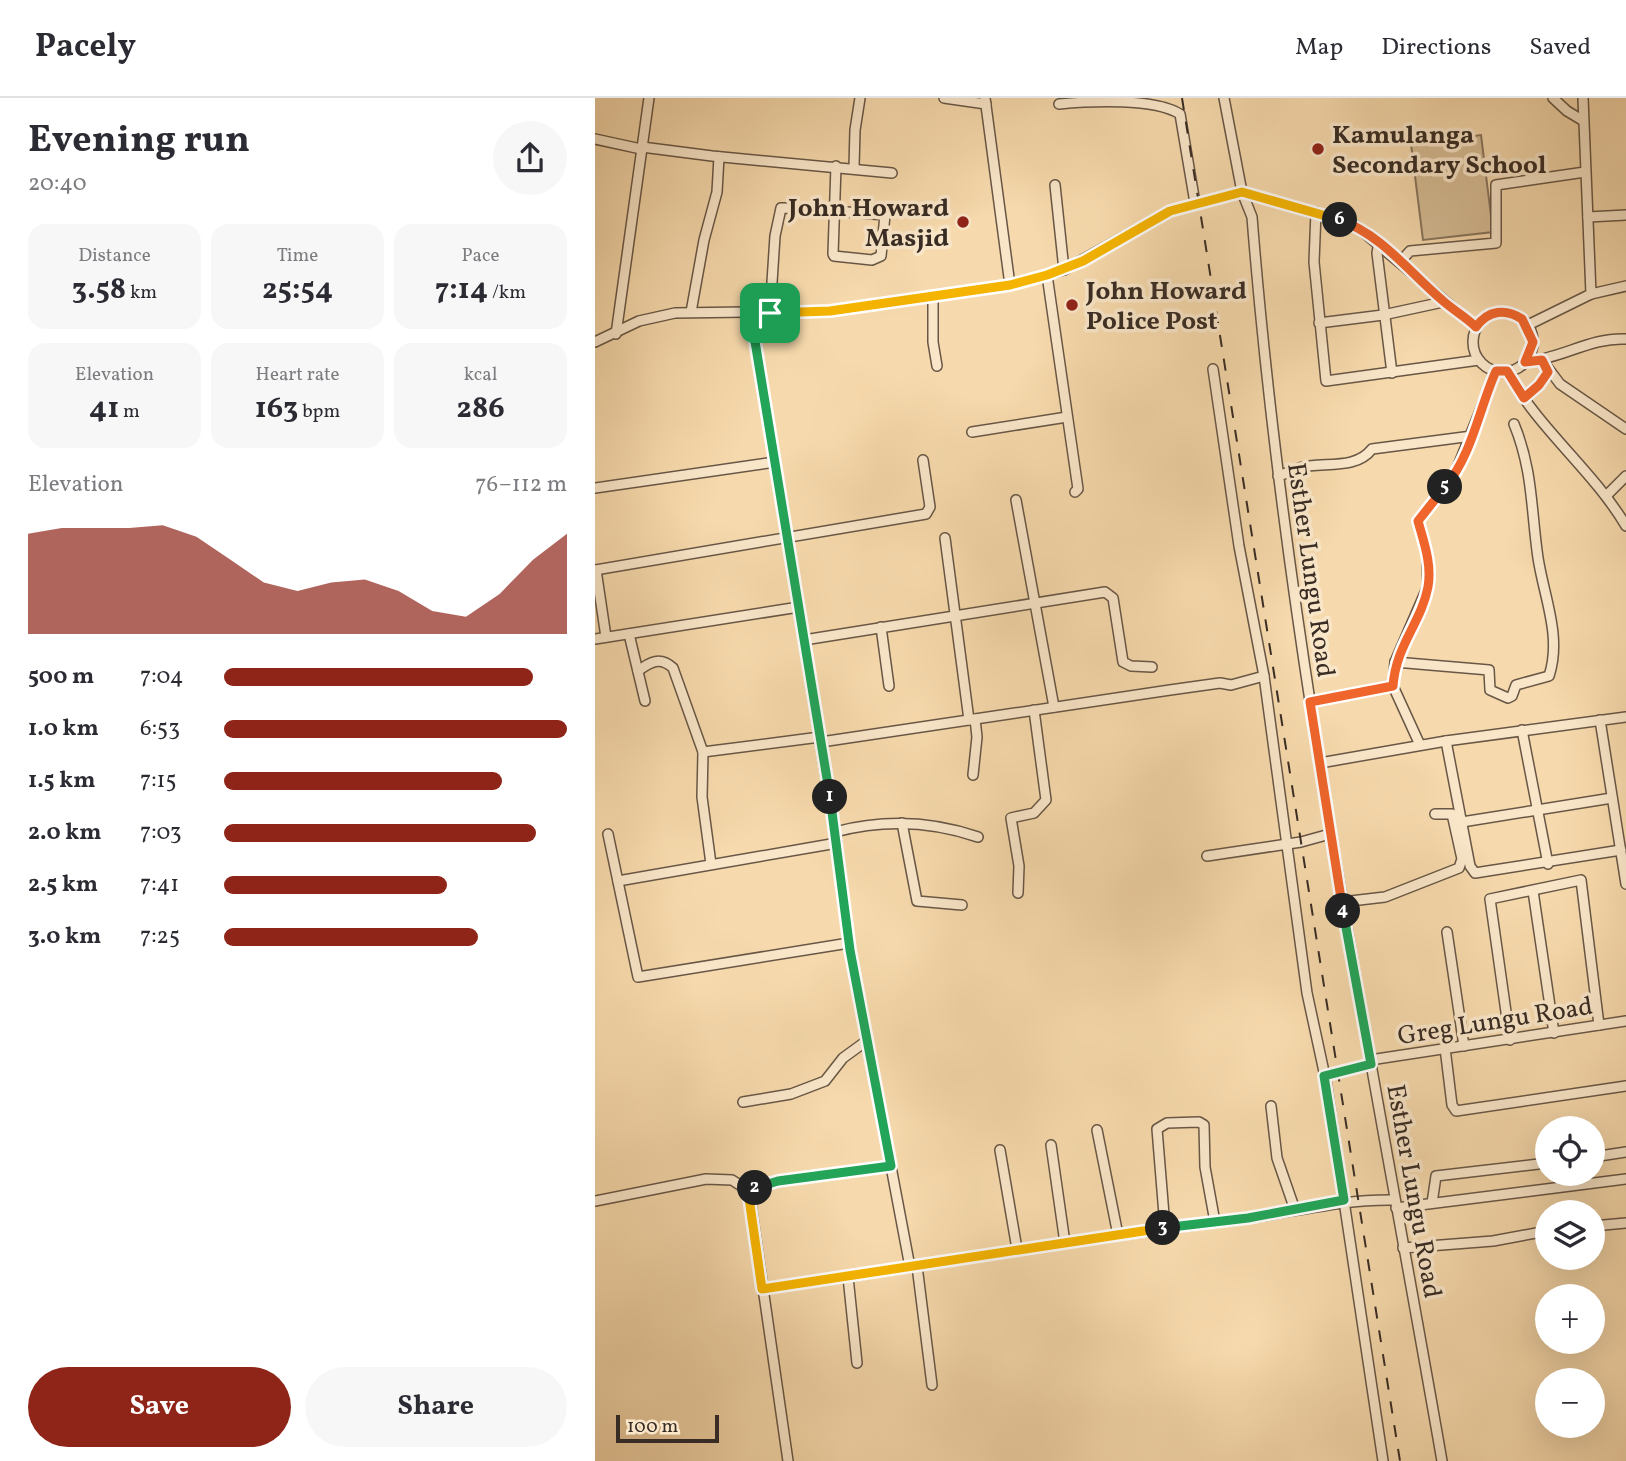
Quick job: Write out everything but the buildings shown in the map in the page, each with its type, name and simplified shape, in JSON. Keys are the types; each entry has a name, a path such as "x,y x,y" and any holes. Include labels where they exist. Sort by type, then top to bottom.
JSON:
{"street":[{"path":"616,334 649,98"},
{"path":"854,167 855,130 860,98"},
{"path":"944,98 986,101 1010,285"},
{"path":"1059,104 1125,98 1174,107 1180,114 1195,203"},
{"name":"Esther Lungu Road","path":"1224,98 1242,192 1252,217 1265,376 1330,834 1442,1461"},
{"path":"1583,98 1591,294"},
{"path":"1554,99 1582,120"},
{"path":"595,139 642,148 854,167 892,173"},
{"path":"691,312 716,192 719,156"},
{"path":"770,313 775,236 781,208 834,210 885,215 881,256 872,260 834,256 834,210 836,166"},
{"path":"1401,261 1410,251 1496,243 1496,185 1585,172"},
{"path":"1055,185 1064,270"},
{"path":"595,342 639,321 691,312 830,311 1010,285 1064,270 1170,211 1242,192 1356,226 1379,242 1443,302 1476,327"},
{"path":"1316,212 1313,237 1326,381 1479,360"},
{"path":"1588,218 1626,215"},
{"path":"1379,242 1377,253 1383,315 1392,373"},
{"path":"1047,275 1078,489 1075,492"},
{"path":"1528,325 1591,294 1626,286"},
{"path":"933,296 933,342 937,366"},
{"path":"1319,323 1383,315 1443,302"},
{"path":"750,311 837,843 849,943 866,1042 914,1267 932,1385"},
{"path":"1525,362 1533,342 1528,325 1517,316 1500,312 1489,315 1476,327 1472,340 1479,360 1496,371 1507,371 1525,362 1569,353 1607,338 1626,339"},
{"path":"1542,360 1548,372 1560,384 1626,429"},
{"path":"1213,369 1239,545 1264,676 1309,1003 1324,1076 1383,1461"},
{"path":"1420,745 1393,686 1395,662 1428,586 1427,554 1418,521 1454,476 1496,371"},
{"path":"1507,371 1524,398 1606,496 1626,526"},
{"path":"1524,398 1539,385 1548,372"},
{"path":"972,432 1067,417"},
{"path":"1395,662 1489,670 1490,690 1508,698 1512,696 1516,685 1549,676 1555,658 1549,607 1538,559 1530,470 1514,425"},
{"path":"1278,476 1298,468 1350,462 1366,457 1372,449 1472,436"},
{"path":"606,637 596,570 926,514 930,507 923,460"},
{"path":"595,488 775,462"},
{"path":"1606,496 1626,476"},
{"path":"1016,500 1054,707"},
{"path":"945,538 972,720 977,737 972,775"},
{"path":"804,640 1035,602 1111,594 1123,662 1126,666 1152,667"},
{"path":"595,639 799,607"},
{"path":"881,627 889,687"},
{"path":"628,634 645,701"},
{"path":"638,671 649,663 661,660 673,668 703,752 702,797 711,864"},
{"path":"703,752 972,720 1207,684 1231,685 1264,676"},
{"path":"1310,702 1393,686"},
{"path":"1018,893 1019,866 1011,818 1034,813 1046,800 1034,710"},
{"path":"1320,763 1446,741 1626,717"},
{"path":"1600,720 1626,884"},
{"path":"1521,730 1548,863"},
{"path":"1446,741 1470,866 1475,873 1621,850"},
{"path":"1462,822 1612,798"},
{"path":"1342,902 1385,897 1459,868 1462,859 1452,814 1436,814"},
{"path":"835,832 882,822 942,827 978,837"},
{"path":"902,823 917,901 962,905"},
{"path":"1207,856 1287,845 1330,834"},
{"path":"608,835 638,976 849,943"},
{"path":"618,881 837,843"},
{"path":"1510,1040 1489,902 1492,896 1533,891 1581,880 1599,1025"},
{"path":"1533,891 1554,1033"},
{"path":"1447,932 1464,1046"},
{"name":"Greg Lungu Road","path":"1324,1076 1370,1062 1444,1048 1626,1023"},
{"path":"743,1102 791,1094 825,1081 843,1058 866,1042"},
{"path":"1444,1048 1452,1105 1456,1111 1626,1086"},
{"path":"1271,1106 1277,1158 1295,1210"},
{"path":"1165,1227 1157,1129 1167,1123 1199,1122 1204,1125 1205,1167 1215,1222"},
{"path":"1097,1130 1118,1236"},
{"path":"1051,1144 1065,1243"},
{"path":"1000,1150 1017,1249"},
{"path":"1605,1155 1626,1152"},
{"path":"1432,1203 1436,1176 1535,1164"},
{"path":"748,1191 778,1181 891,1166"},
{"path":"595,1201 713,1179 732,1180 748,1191 788,1461"},
{"path":"762,1289 1165,1227 1295,1210 1344,1200 1395,1204 1432,1203 1626,1179"},
{"path":"1605,1225 1626,1223"},
{"path":"1403,1248 1493,1241 1535,1233"},
{"path":"848,1277 857,1363"}],"shaded area":[{"path":"1481,135 1493,232 1423,240 1411,144"}],"railway":[{"path":"1182,98 1400,1461"}],"place":[{"name":"Kamulanga Secondary School","path":"1318,149"},
{"name":"John Howard Masjid","path":"963,222"},
{"name":"John Howard Police Post","path":"1072,305"}],"route":[{"path":"1242,192 1356,226 1379,242 1443,302 1476,327 1489,315 1500,312 1512,313 1527,323 1533,342 1525,362 1542,360 1548,372 1543,381 1524,398 1507,371 1496,371 1454,476 1418,521 1427,554 1428,586 1395,662 1393,686 1310,702 1347,935 1371,1064 1324,1076 1344,1200 1224,1222 1165,1227 762,1289 748,1191 778,1181 891,1166 850,950 835,832 750,311 770,313 830,311 1010,285 1064,270 1170,211 1242,192"}]}
